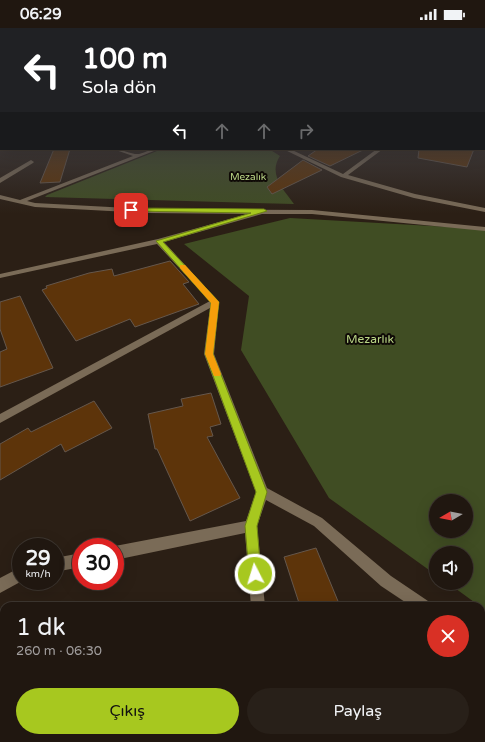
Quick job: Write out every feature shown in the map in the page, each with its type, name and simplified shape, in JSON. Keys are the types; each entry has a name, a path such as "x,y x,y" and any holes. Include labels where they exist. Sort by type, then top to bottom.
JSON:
{"street":[{"path":"119,150 140,156"},
{"path":"19,202 154,150"},
{"path":"288,150 343,176 414,196 485,210"},
{"path":"343,176 379,150"},
{"path":"0,181 31,162"},
{"path":"0,197 35,205 147,211 312,212 485,228"},
{"path":"0,276 159,241 264,211"},
{"path":"159,241 215,302 209,354 262,492 251,526 258,602"},
{"path":"0,419 215,302"},
{"path":"262,492 318,522 386,581 417,602"},
{"path":"124,551 251,526"},
{"path":"0,586 12,579"}],"green space":[{"name":"Mezalık","path":"160,150 271,150 280,156 277,163 276,175 278,181 294,204 45,197"},
{"name":"Mezarlık","path":"290,218 485,229 485,602 474,602 458,590 473,590 473,546 429,546 429,570 329,498 241,350 249,296 184,244"}],"building":[{"path":"54,150 70,150 60,182 40,183"},
{"path":"317,150 363,150 330,166 308,156"},
{"path":"419,150 474,150 467,167 418,158"},
{"path":"303,160 322,170 272,194 267,187"},
{"path":"170,261 189,282 183,284 199,304 135,327 130,319 76,341 42,290 47,288 46,286 89,273 112,269 114,276"},
{"path":"20,296 53,368 0,387 0,352 7,349 0,329 0,302"},
{"path":"211,393 221,424 210,427 213,436 207,437 240,498 190,521 157,449 155,449 148,414 183,406 181,399"},
{"path":"94,401 112,428 65,452 61,444 0,480 0,444 28,428 31,432"},
{"path":"316,548 338,602 299,602 284,557"}],"slow traffic":[{"path":"182,267 215,302 209,354 217,374"}],"route":[{"path":"131,210 264,211 159,241 215,302 209,354 262,492 251,526 255,574"}]}
